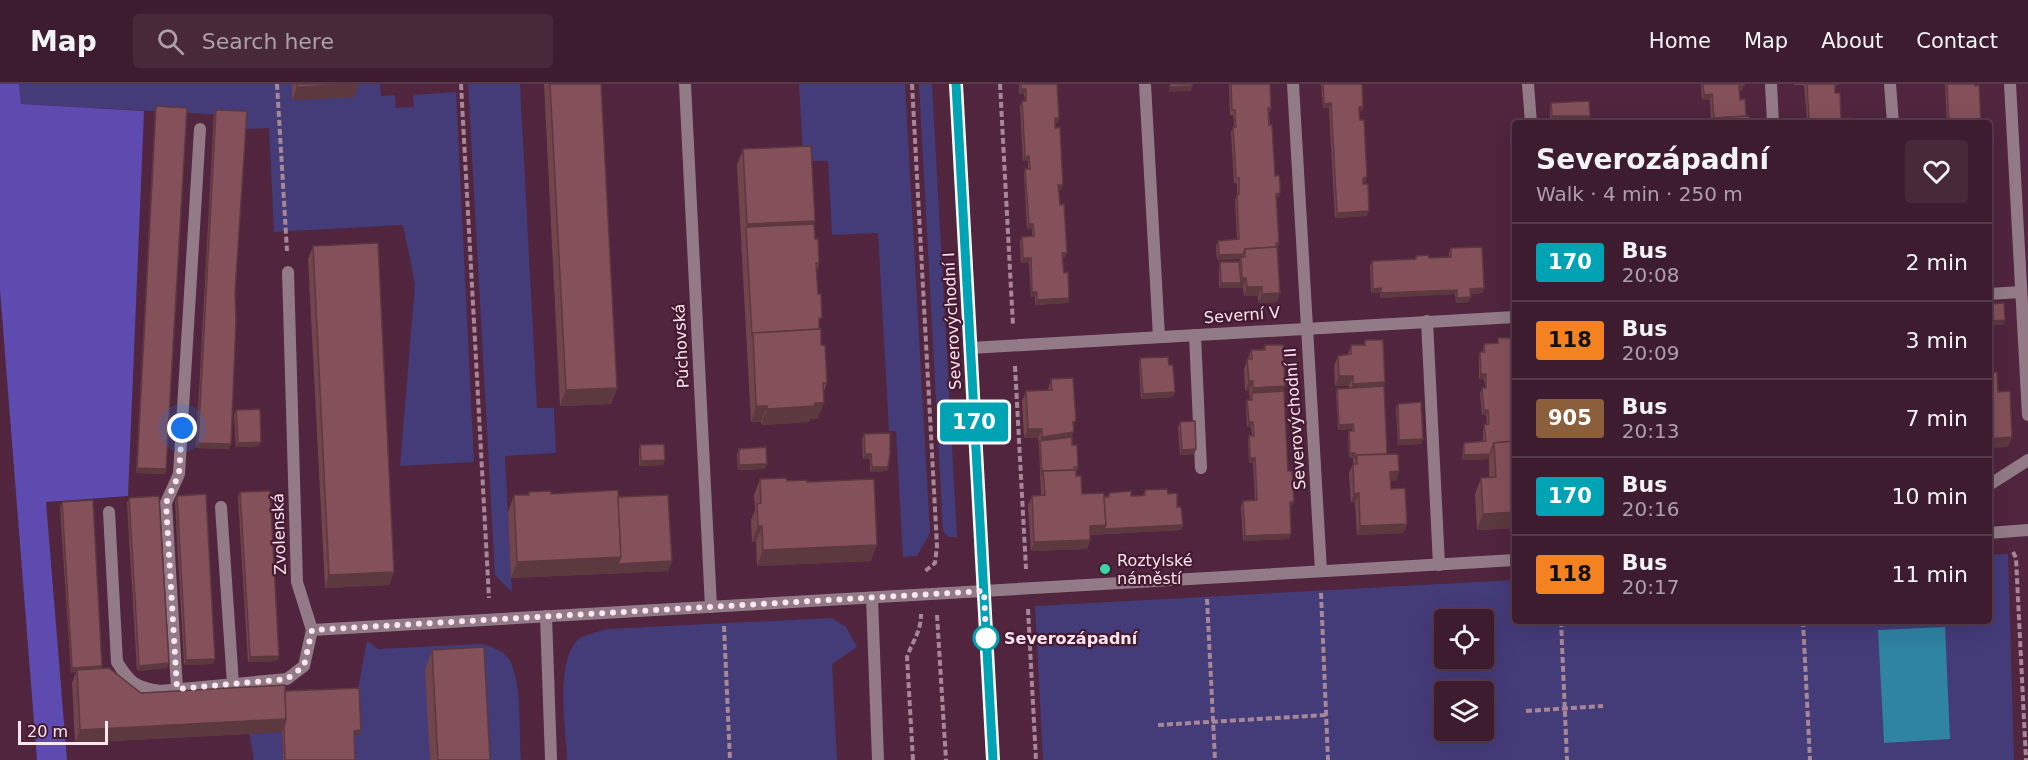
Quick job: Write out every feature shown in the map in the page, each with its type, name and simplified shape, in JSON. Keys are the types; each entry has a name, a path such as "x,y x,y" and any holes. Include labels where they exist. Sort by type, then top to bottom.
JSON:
{"street":[{"name":"Púchovská","path":"685,84 717,606"},
{"name":"Severovýchodní I","path":"956,84 984,591"},
{"path":"1145,84 1159,337"},
{"name":"Severovýchodní II","path":"1293,84 1305,328 1321,571"},
{"path":"1528,84 1531,120"},
{"path":"1771,84 1773,120"},
{"path":"1890,84 1893,120"},
{"path":"2010,84 2028,415"},
{"path":"177,689 166,503 179,474 200,129"},
{"name":"Zvolenská","path":"288,272 297,582 312,630"},
{"path":"1992,294 2021,292"},
{"name":"Severní V","path":"970,348 1512,317"},
{"path":"1427,321 1439,565"},
{"path":"1196,335 1201,468"},
{"path":"1992,483 2028,460"},
{"path":"221,507 233,684"},
{"path":"109,512 117,662 127,679 144,688 160,691 287,679 304,666 312,630 1512,560"},
{"path":"1992,533 2028,530"},
{"path":"984,591 993,760"},
{"path":"872,598 878,760"},
{"path":"546,616 550,760"}],"path":[{"path":"277,84 288,272"},
{"path":"461,84 490,620"},
{"path":"912,84 937,546 935,563 920,576"},
{"path":"2011,550 2016,558 2026,760"},
{"path":"1321,571 1328,760"},
{"path":"1206,578 1215,760"},
{"path":"717,606 730,760"},
{"path":"913,760 907,657 921,628 921,614"},
{"path":"936,614 946,760"},
{"path":"1561,624 1568,760"},
{"path":"1803,624 1810,760"},
{"path":"1029,632 1036,760"},
{"path":"1526,711 1603,706"},
{"path":"1158,725 1326,715"}],"shaded area":[{"path":"0,84 19,84 21,104 144,111 128,496 46,502 67,760 37,760 0,290"},
{"path":"19,84 292,84 293,100 354,97 353,84 380,84 381,96 395,95 396,108 414,107 413,95 456,92 474,462 400,466 415,284 403,225 274,232 269,128 245,129 245,116 21,104"},
{"path":"468,84 520,84 537,408 554,408 556,453 505,456 512,592 495,575"},
{"path":"799,84 905,84 930,533 917,556 903,557 896,431 889,431 878,233 832,235 828,161 811,161 803,156"},
{"path":"919,84 932,84 957,537 949,537 943,531"},
{"path":"2008,554 2014,760 1043,760 1035,606 1512,580 1512,624 1992,624 1992,555"},
{"path":"832,618 846,627 857,647 832,664 837,760 567,760 564,677 572,648 580,638 607,629"},
{"path":"367,641 378,649 479,644 501,651 510,661 514,671 519,709 521,760 353,760 355,715"},
{"path":"282,732 283,760 254,760 249,734"}],"water":[{"path":"1945,627 1950,739 1884,743 1878,630"}],"building":[{"path":"297,84 359,84 297,87"},
{"path":"550,84 601,84 617,388 566,390"},
{"path":"1021,84 1057,84 1059,118 1055,118 1055,128 1060,127 1063,185 1058,185 1060,205 1064,204 1067,253 1062,253 1064,273 1068,272 1069,298 1037,300 1037,292 1032,292 1031,258 1023,258 1022,237 1034,236 1033,224 1029,224 1025,169 1030,169 1029,156 1025,157 1022,101 1026,101 1026,89 1021,89"},
{"path":"1170,84 1192,84 1192,86 1170,87"},
{"path":"1231,84 1270,84 1269,125 1272,125 1275,176 1279,175 1280,184 1280,193 1276,194 1279,243 1276,243 1276,247 1245,249 1243,254 1219,255 1218,241 1239,239 1237,195 1239,194 1239,178 1236,178 1233,127 1236,127 1235,110 1232,110"},
{"path":"1323,84 1362,84 1363,106 1359,107 1359,113 1360,120 1364,120 1367,177 1363,178 1363,184 1368,184 1369,211 1337,213 1331,103 1324,104"},
{"path":"1703,84 1744,84 1744,86 1739,86 1740,100 1745,99 1746,116 1714,118 1712,94 1704,95"},
{"path":"1807,84 1835,84 1835,93 1840,93 1841,119 1852,118 1852,120 1809,120"},
{"path":"1947,84 1979,85 1981,120 1949,120"},
{"path":"1589,101 1590,116 1552,116 1551,103"},
{"path":"156,106 187,108 166,469 137,468"},
{"path":"216,110 247,111 235,293 231,444 198,443"},
{"path":"1749,116 1749,120 1688,120"},
{"path":"811,146 815,221 747,224 743,149"},
{"path":"814,224 815,239 818,239 819,263 816,263 818,294 821,294 822,318 819,318 819,329 753,333 752,336 746,227"},
{"path":"378,243 394,572 329,575 313,246"},
{"path":"1277,247 1280,293 1262,294 1262,287 1247,287 1246,278 1242,278 1241,257 1245,257 1245,249"},
{"path":"1482,247 1484,288 1470,289 1471,297 1457,298 1457,290 1381,293 1381,288 1373,289 1372,261 1416,259 1416,256 1428,255 1429,258 1451,257 1451,248"},
{"path":"1220,262 1239,262 1241,283 1221,283"},
{"path":"2004,303 2005,320 1992,321 1992,304"},
{"path":"821,329 821,345 825,345 827,383 823,383 824,403 815,403 814,406 767,409 767,406 756,406 753,333"},
{"path":"1498,338 1512,338 1512,441 1494,443 1490,454 1464,455 1464,443 1486,441 1484,425 1489,424 1488,410 1484,410 1482,388 1486,388 1486,374 1481,374 1480,352 1485,352 1484,344 1498,343"},
{"path":"1365,340 1383,340 1385,382 1353,384 1353,376 1339,376 1338,356 1351,354 1351,345 1365,345"},
{"path":"1265,345 1283,345 1285,386 1253,388 1253,381 1249,381 1247,359 1252,359 1251,350 1265,350"},
{"path":"1168,357 1169,365 1173,365 1175,392 1143,394 1140,358"},
{"path":"1997,372 1998,392 2010,391 2012,437 1992,439 1992,373"},
{"path":"1073,378 1076,421 1073,422 1074,432 1042,437 1042,429 1028,429 1026,391 1052,390 1051,379"},
{"path":"1384,386 1387,454 1357,455 1355,460 1355,453 1350,453 1349,431 1354,431 1353,424 1339,425 1337,389"},
{"path":"1284,391 1288,471 1292,471 1294,501 1290,502 1291,534 1245,536 1243,501 1257,500 1255,458 1250,458 1249,436 1254,436 1253,422 1249,422 1247,400 1252,400 1252,393"},
{"path":"1421,402 1423,439 1399,440 1398,404"},
{"path":"260,409 261,442 238,443 236,410"},
{"path":"1195,421 1196,449 1182,450 1180,422"},
{"path":"890,433 888,467 872,467 871,454 865,454 864,434"},
{"path":"1072,437 1072,445 1077,445 1078,467 1074,467 1074,470 1043,471 1042,476 1040,441"},
{"path":"1512,441 1512,512 1483,514 1481,478 1496,477 1494,443"},
{"path":"664,444 665,460 641,461 640,445"},
{"path":"766,447 767,464 739,465 739,449"},
{"path":"1398,454 1399,471 1390,472 1391,489 1405,488 1407,524 1360,526 1359,493 1354,494 1353,464 1357,464 1357,455"},
{"path":"1076,470 1076,476 1081,476 1082,494 1104,493 1106,525 1090,526 1090,540 1034,542 1032,496 1045,495 1043,471"},
{"path":"786,478 787,481 807,480 807,482 874,479 877,545 763,550 762,526 758,526 757,504 761,503 760,479"},
{"path":"1167,489 1168,494 1177,493 1177,507 1181,507 1183,525 1104,529 1106,525 1104,497 1109,497 1109,493 1131,491 1131,496 1138,496 1145,495 1145,490"},
{"path":"618,490 621,557 517,562 514,495 529,495 529,492 551,491 551,494"},
{"path":"270,491 279,656 250,657 240,492"},
{"path":"206,494 215,659 186,660 177,496"},
{"path":"668,495 672,561 618,564 621,557 618,497"},
{"path":"159,496 169,663 139,666 129,498"},
{"path":"93,500 102,666 72,668 62,502"},
{"path":"484,647 490,760 438,760 432,650"},
{"path":"109,668 141,693 285,685 286,719 80,730 77,670"},
{"path":"359,688 361,730 354,731 355,760 285,760 285,691"}],"bus line":[{"name":"170","path":"956,84 993,760"}],"place":[{"name":"Roztylské náměstí","path":"1105,569"},
{"name":"Severozápadní","path":"986,638"}],"route":[{"path":"182,428 179,474 166,503 177,689 287,679 304,666 312,630 984,591 986,638"}]}
